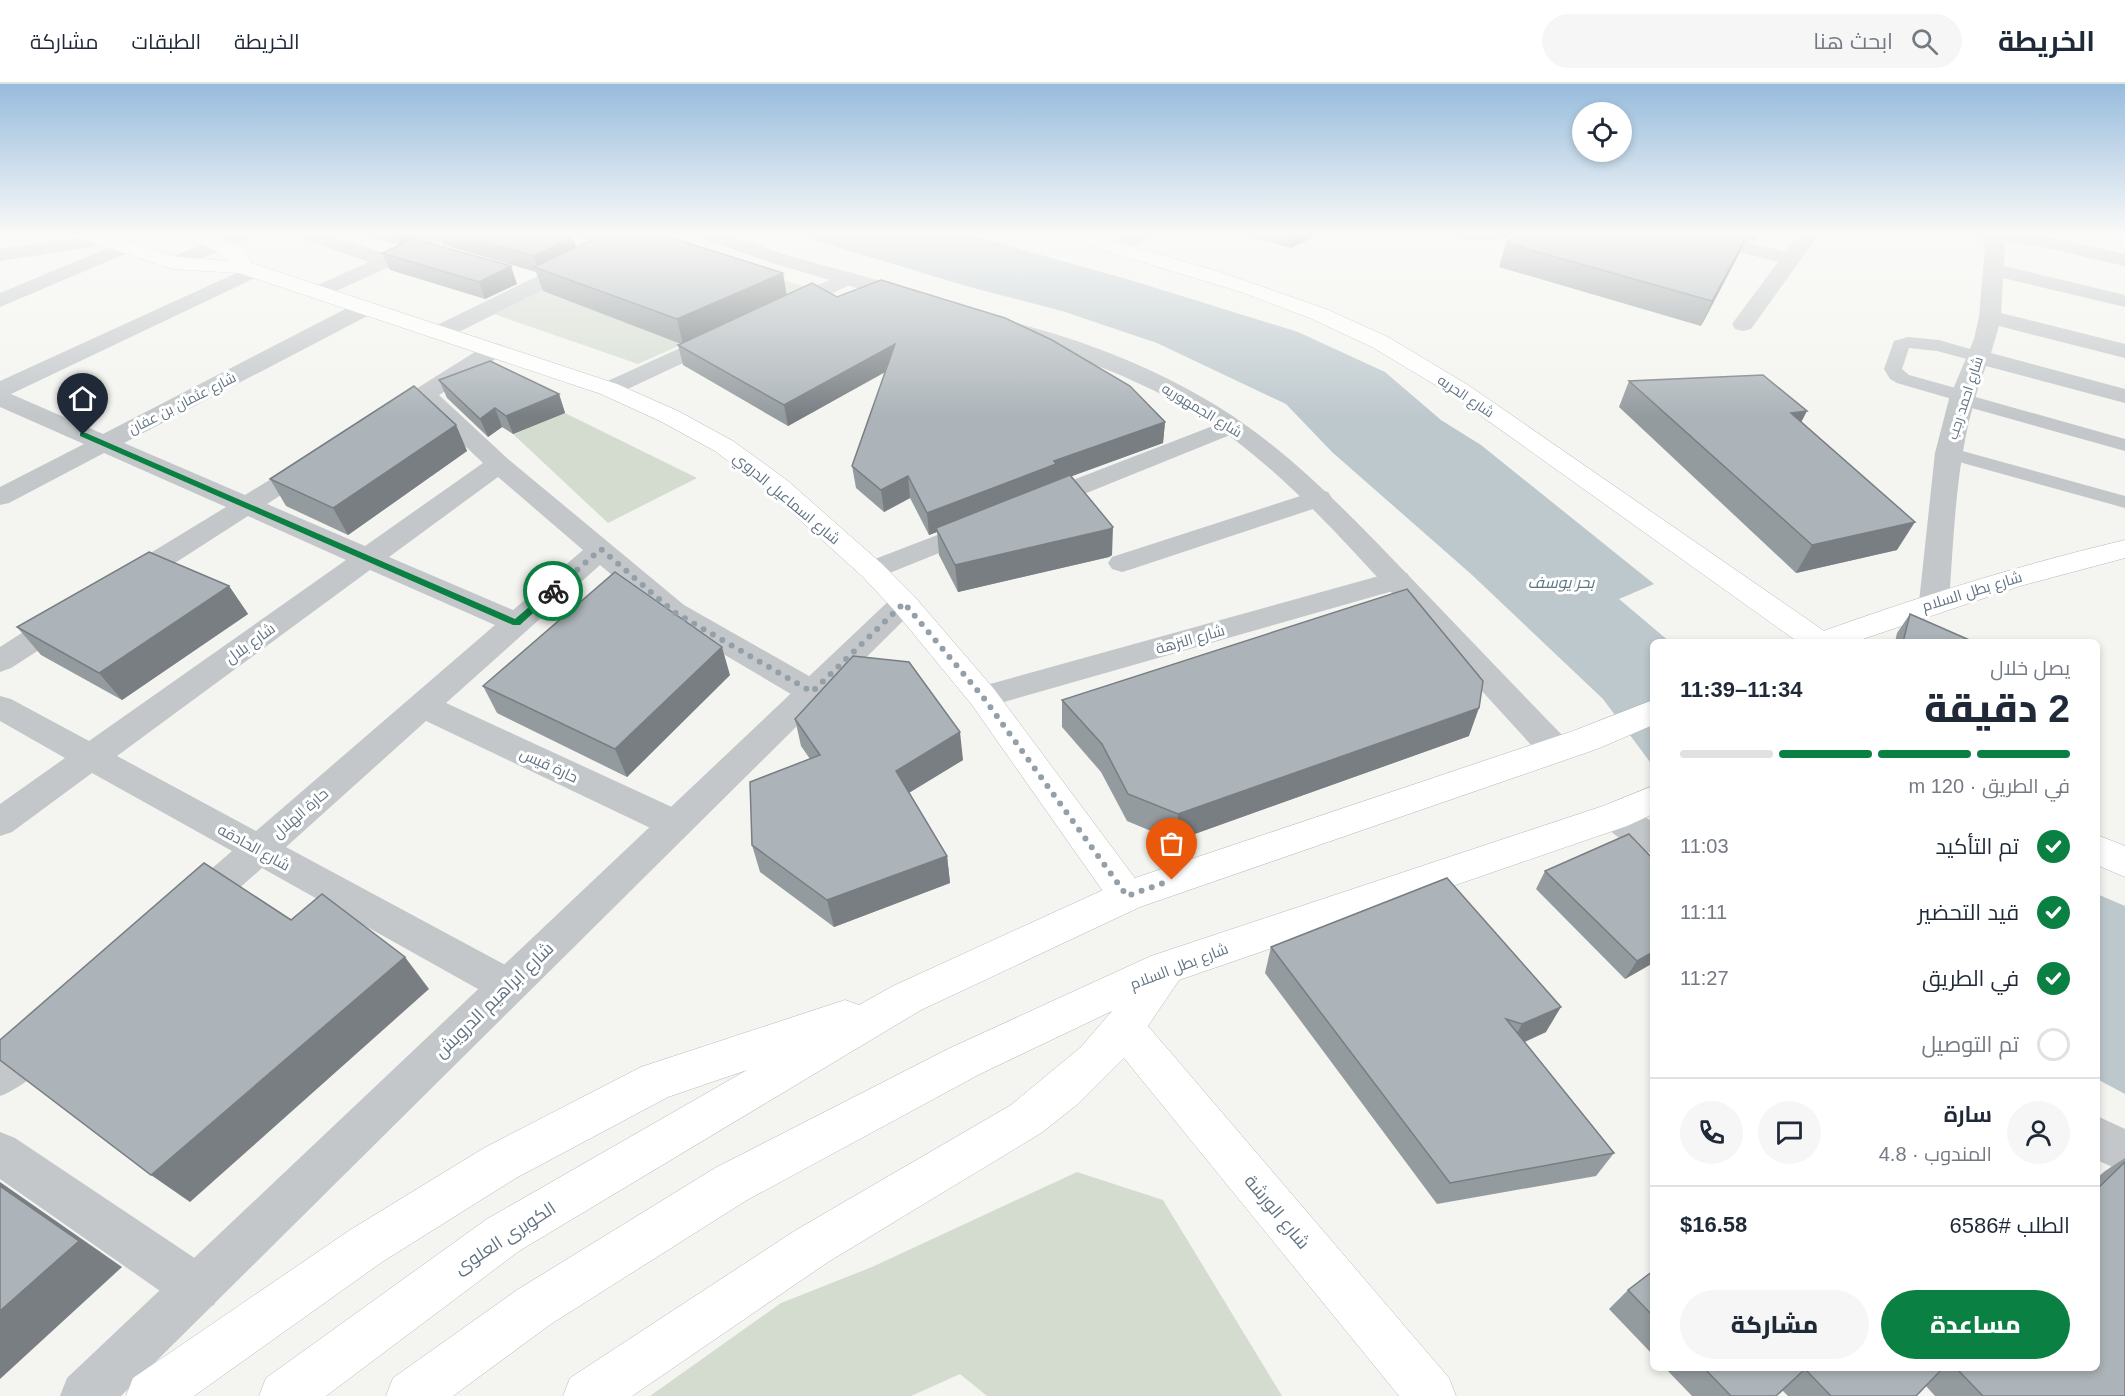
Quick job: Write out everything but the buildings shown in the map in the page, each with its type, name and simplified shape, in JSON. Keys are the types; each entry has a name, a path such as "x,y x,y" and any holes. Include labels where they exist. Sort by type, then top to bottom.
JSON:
{"main road":[{"name":"شارع اسماعيل الدروي","path":"326,295 609,389 669,416 724,446 778,487 872,570 904,603 983,697 1127,896"},
{"name":"شارع الحريه","path":"1268,295 1299,305 1354,329 1460,390 1817,639"},
{"name":"شارع بطل السلام","path":"1830,639 1935,602 2066,562 2125,549"},
{"path":"152,1396 366,1246 531,1147 656,1081 907,998 1127,896 1570,744 1650,713"},
{"name":"شارع بطل السلام","path":"411,1396 534,1307 731,1184 964,1061 1166,968 1615,816 1650,800"},
{"path":"2100,850 2125,862"},
{"path":"588,1396 812,1246 1026,1119 1096,1060 1124,1028 1166,968"},
{"name":"الكوبرى العلوى","path":"284,1396 503,1235 907,998"},
{"name":"شارع الورشة","path":"1124,1028 1431,1396"}],"street":[{"path":"0,390 194,295"},
{"path":"439,333 515,295"},
{"path":"765,316 811,295"},
{"path":"906,295 938,305"},
{"path":"1743,324 1764,295"},
{"name":"شارع احمد رجب","path":"1935,602 1948,453 1962,398 1990,317 1992,295"},
{"path":"2101,295 2125,301"},
{"name":"شارع عثمان بن عفان","path":"0,497 365,308"},
{"path":"1990,317 2125,351"},
{"name":"شارع الجمهوريه","path":"994,323 1119,366 1176,392 1231,426 1276,459 1319,498 1397,580 1570,744"},
{"path":"609,389 744,326"},
{"path":"364,432 494,350"},
{"path":"1978,357 2125,396"},
{"path":"424,394 499,464 674,612 812,692"},
{"path":"0,398 516,623"},
{"path":"872,570 1231,426"},
{"path":"0,661 335,450"},
{"name":"شارع بلال","path":"0,822 499,464"},
{"path":"1122,563 1319,498"},
{"name":"حارة الهلال","path":"170,927 601,549"},
{"name":"شارع النزهة","path":"983,697 1397,580"},
{"name":"شارع ابراهيم الدرويش","path":"85,1396 904,603"},
{"name":"حارة قيس","path":"423,706 675,824"},
{"name":"شارع الحادقه","path":"0,708 508,986"},
{"path":"1615,816 1650,838"},
{"path":"0,1077 71,1014"},
{"path":"2100,1139 2125,1152"},
{"path":"0,1153 197,1288"}],"lane":[{"path":"1978,357 1922,342 1911,342 1900,345 1893,369 1896,375 1962,398 2125,445"},
{"path":"1948,453 2125,502"}],"shaded area":[{"path":"527,295 793,295 638,364 491,313"},
{"path":"565,413 697,478 608,523 513,434"},
{"path":"1077,1172 1163,1200 1282,1396 987,1396 960,1374 911,1396 650,1396 781,1303 872,1267"}],"water":[{"name":"بحر يوسف","path":"1001,295 1179,295 1298,332 1385,372 1441,420 1481,445 1654,584 1619,599 1666,639 1650,639 1650,762 1603,699 1471,574 1332,452 1286,404 1157,343 1062,311"},
{"path":"2100,895 2125,906 2125,1094 2100,1081"}],"way so far":[{"path":"553,591 601,549 674,612 812,692 904,603 983,697 1127,896 1172,880"}],"route":[{"path":"83,435 516,623 553,591"}]}
